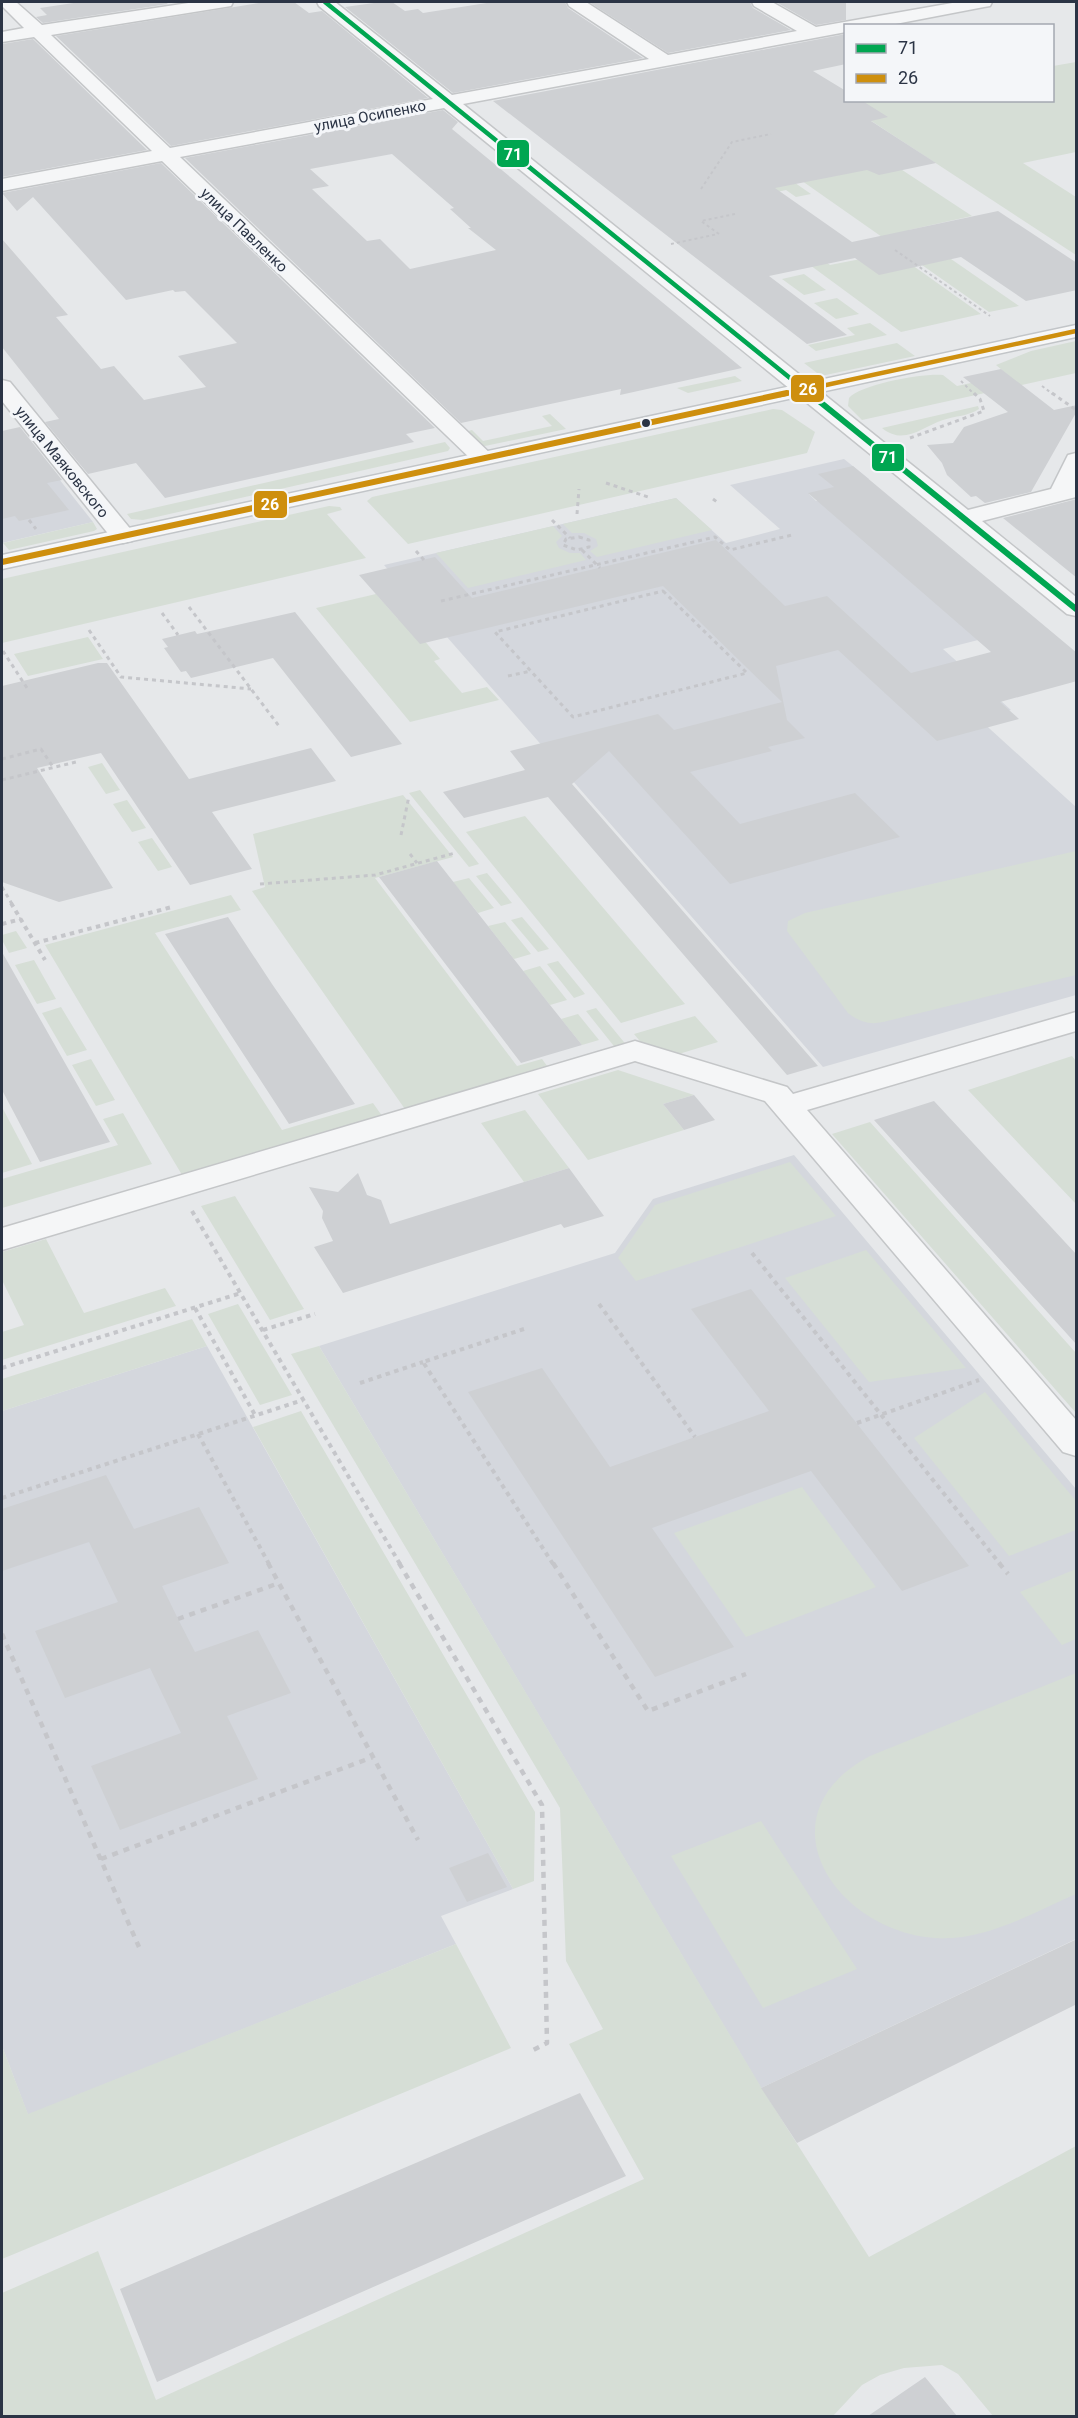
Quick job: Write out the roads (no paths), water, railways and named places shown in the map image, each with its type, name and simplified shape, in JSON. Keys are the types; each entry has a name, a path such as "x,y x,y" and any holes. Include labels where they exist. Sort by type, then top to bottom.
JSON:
{"main road":[{"path":"2,562 803,388 1077,331"}],"street":[{"name":"улица Павленко","path":"7,2 482,457"},
{"path":"2,37 225,2"},
{"path":"325,2 1077,609"},
{"path":"575,2 663,60"},
{"path":"760,2 813,33"},
{"path":"864,24 984,2"},
{"path":"937,10 962,24"},
{"name":"улица Осипенко","path":"2,185 844,27"},
{"name":"улица Маяковского","path":"2,387 123,536"},
{"path":"963,518 1069,492 1077,460"},
{"path":"786,1106 1077,1021"},
{"path":"2,1239 635,1051 776,1094 1077,1443"}]}
